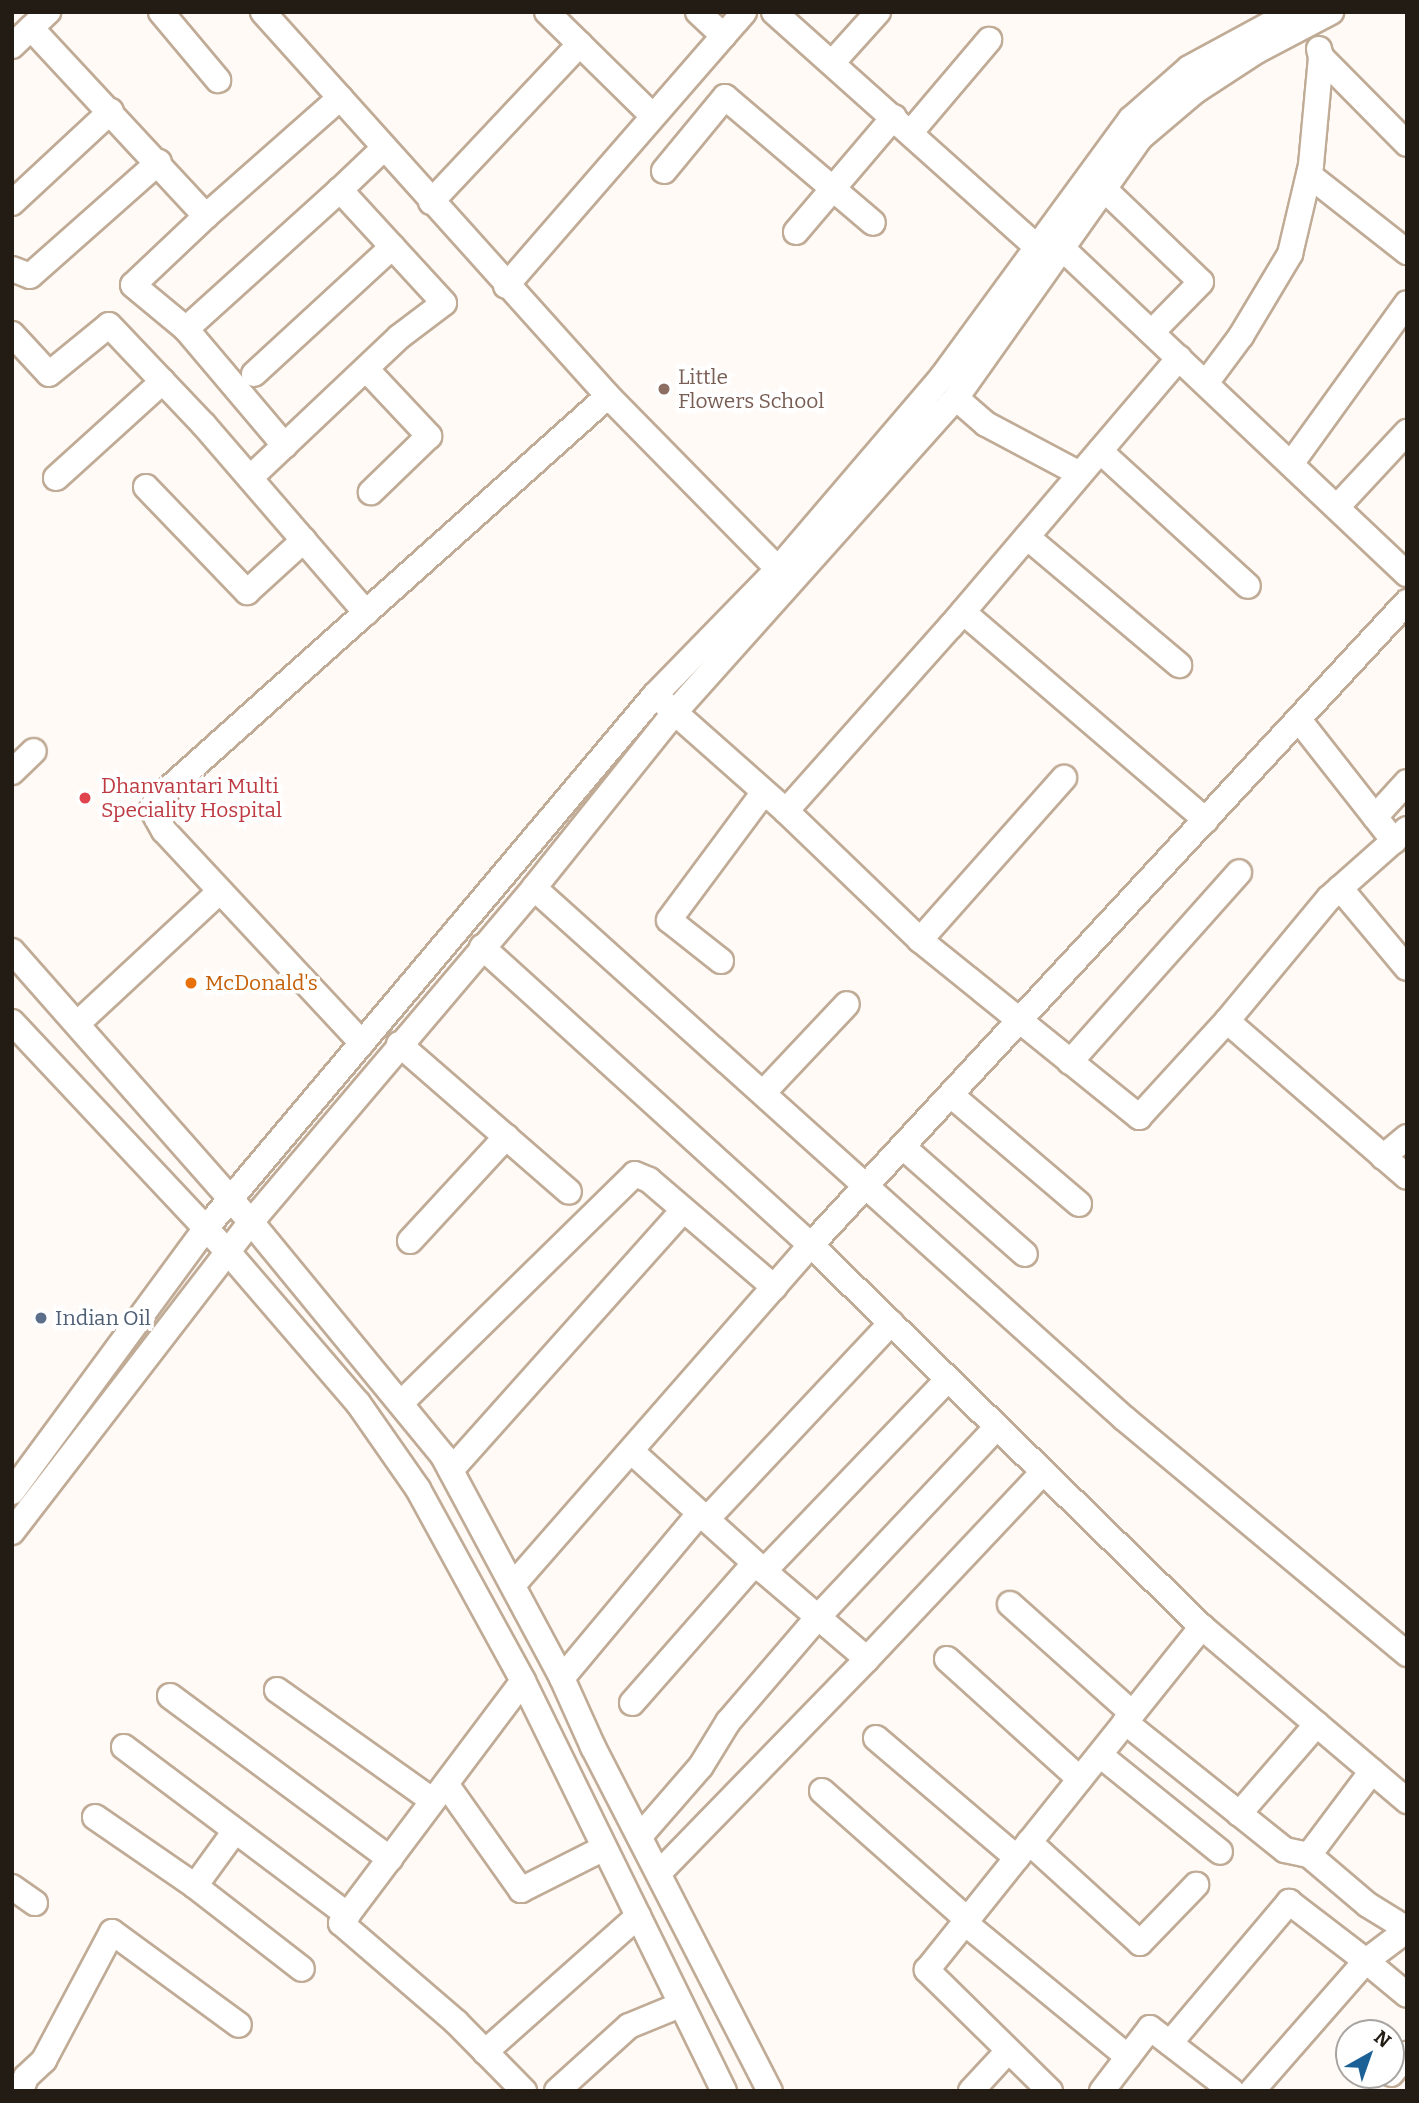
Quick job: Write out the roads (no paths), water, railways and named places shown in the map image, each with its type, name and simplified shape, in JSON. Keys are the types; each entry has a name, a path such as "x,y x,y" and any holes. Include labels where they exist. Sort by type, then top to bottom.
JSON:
{"street":[{"path":"161,12 218,79"},
{"path":"547,12 653,116"},
{"path":"698,12 724,36"},
{"path":"506,286 744,12"},
{"path":"774,12 1051,253 1152,332 1407,574"},
{"path":"832,63 878,12"},
{"path":"1206,383 1241,336 1290,254 1309,175 1321,57 1312,15"},
{"path":"12,1532 251,1222 398,1044 534,888 942,377 1051,253 1141,137 1194,92 1312,15"},
{"path":"12,1492 206,1228 655,695 785,577 956,398 1051,253 1118,135 1165,86 1312,15"},
{"path":"277,17 340,98 506,286 608,396 785,577"},
{"path":"12,46 40,20 111,111 205,216"},
{"path":"796,232 833,188 989,40"},
{"path":"431,202 580,44"},
{"path":"1321,57 1407,144"},
{"path":"664,171 725,96 873,223"},
{"path":"285,446 186,329 133,285 205,216 340,98"},
{"path":"12,203 111,111"},
{"path":"186,329 384,148"},
{"path":"12,269 30,276 159,162"},
{"path":"1309,175 1407,252"},
{"path":"1102,187 1200,282 1152,332"},
{"path":"250,478 399,337 444,303 340,190"},
{"path":"254,374 392,247"},
{"path":"1291,464 1407,303"},
{"path":"12,334 49,374 109,325 250,478 366,613"},
{"path":"786,811 963,612 1179,358"},
{"path":"366,370 429,436 372,492"},
{"path":"56,478 163,382"},
{"path":"362,1044 160,825 152,809 156,800 608,396"},
{"path":"956,398 986,424 1080,474"},
{"path":"1337,507 1407,432"},
{"path":"1100,451 1248,586"},
{"path":"146,487 247,592 304,540"},
{"path":"1027,537 1179,665"},
{"path":"513,1585 811,1245 1407,602"},
{"path":"963,612 1206,820"},
{"path":"655,695 786,811 920,940 1139,1117 1227,1021 1340,888 1403,835 1375,817 1299,720"},
{"path":"12,772 34,751"},
{"path":"920,940 1064,778"},
{"path":"1375,817 1407,782"},
{"path":"721,961 669,920 764,792"},
{"path":"1070,1062 1239,872"},
{"path":"534,888 1125,1419 1407,1654"},
{"path":"1340,888 1407,968"},
{"path":"77,1024 220,891"},
{"path":"482,947 811,1245 1202,1627 1407,1801"},
{"path":"12,951 251,1222 401,1403 451,1470 562,1678 593,1747 641,1835 770,2091"},
{"path":"764,1093 847,1004"},
{"path":"1227,1021 1407,1177"},
{"path":"12,1022 228,1252 358,1403 418,1489 523,1681 602,1849 724,2091"},
{"path":"398,1044 569,1192"},
{"path":"951,1095 1079,1204"},
{"path":"410,1241 506,1137"},
{"path":"1383,1157 1407,1138"},
{"path":"903,1147 1025,1255"},
{"path":"401,1403 628,1178 643,1175 682,1212 774,1287"},
{"path":"451,1470 682,1212"},
{"path":"562,1678 703,1516 891,1323"},
{"path":"632,1703 760,1567 948,1379"},
{"path":"641,1835 701,1766 728,1722 818,1618 997,1427"},
{"path":"631,1451 867,1659"},
{"path":"659,1873 867,1659 1043,1472"},
{"path":"1010,1604 1129,1718 1239,1814 1284,1850 1309,1855 1368,1905 1407,1929 1366,1961 1252,2091"},
{"path":"1051,2091 1008,2052 927,1970 1202,1627"},
{"path":"947,1658 1080,1779"},
{"path":"523,1681 341,1923 485,2052 524,2091"},
{"path":"277,1690 440,1793 521,1890 602,1849"},
{"path":"170,1696 390,1860"},
{"path":"1239,1814 1317,1724"},
{"path":"876,1738 1140,1943 1196,1885"},
{"path":"124,1747 348,1915"},
{"path":"1100,1755 1220,1852"},
{"path":"1309,1855 1372,1772"},
{"path":"822,1791 966,1921 1128,2057"},
{"path":"95,1817 195,1886 302,1969"},
{"path":"195,1886 235,1830"},
{"path":"12,1887 35,1903"},
{"path":"1170,2043 1289,1902 1407,1995"},
{"path":"485,2052 638,1916"},
{"path":"22,2091 26,2077 44,2060 112,1932 239,2025"},
{"path":"557,2091 629,2026 680,2005"},
{"path":"1102,2091 1150,2028 1232,2091"},
{"path":"971,2091 1008,2052"}],"place":[{"name":"Little Flowers School","path":"664,389"},
{"name":"Dhanvantari Multi Speciality Hospital","path":"85,798"},
{"name":"McDonald's","path":"191,983"},
{"name":"Indian Oil","path":"41,1318"}]}
